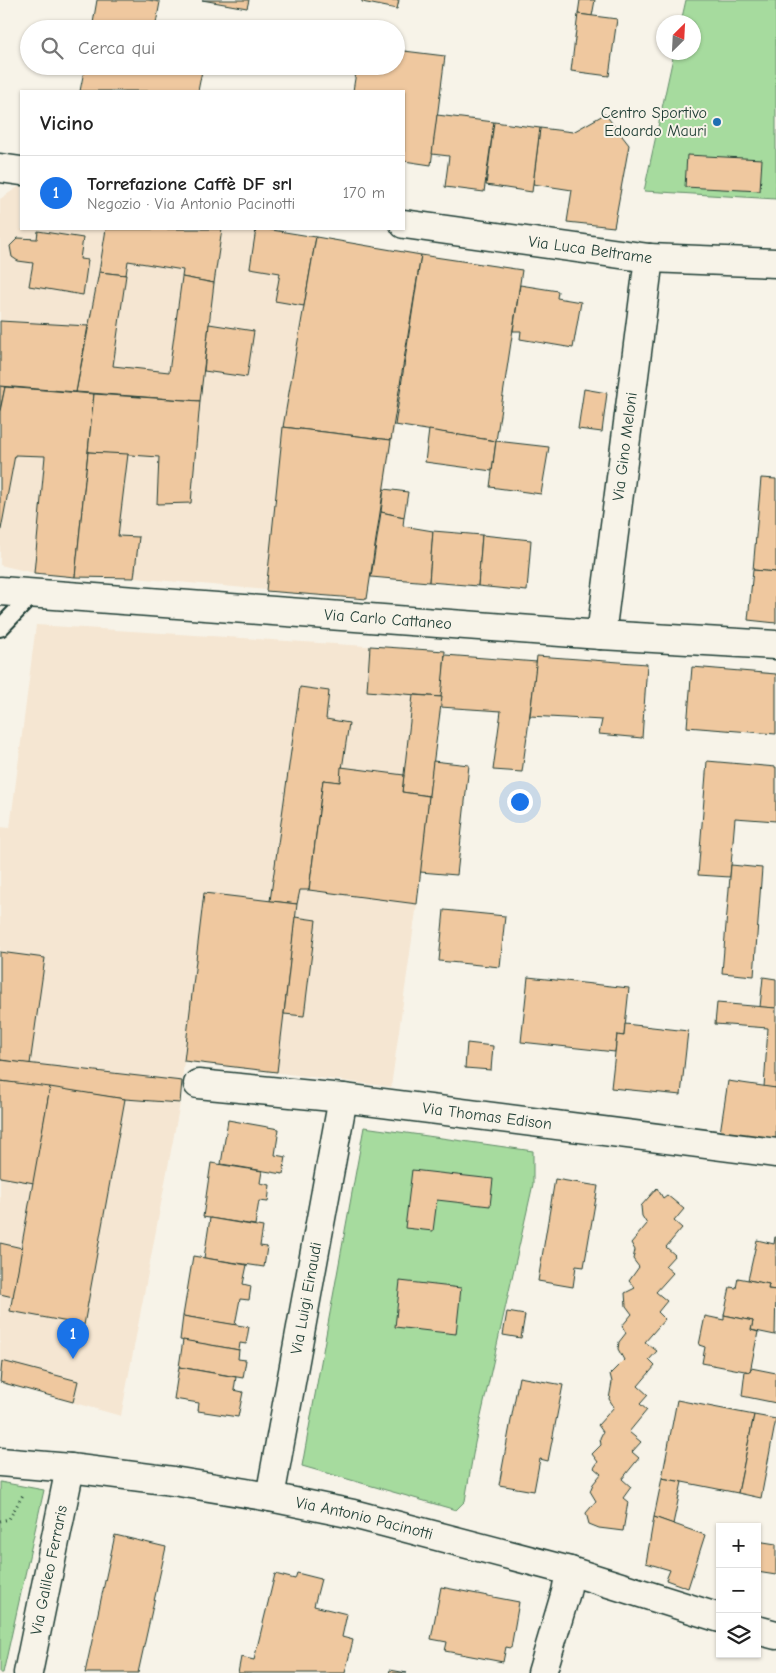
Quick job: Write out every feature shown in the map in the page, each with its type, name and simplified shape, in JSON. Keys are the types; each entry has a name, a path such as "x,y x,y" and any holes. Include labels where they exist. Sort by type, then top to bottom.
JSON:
{"street":[{"path":"0,168 20,171"},
{"name":"Via Luca Beltrame","path":"405,224 649,258 776,263"},
{"name":"Via Gino Meloni","path":"601,635 649,258"},
{"name":"Via Carlo Cattaneo","path":"0,591 776,646"},
{"name":"Via Thomas Edison","path":"198,1084 343,1098 776,1153"},
{"name":"Via Luigi Einaudi","path":"270,1497 343,1098"},
{"name":"Via Antonio Pacinotti","path":"0,1462 70,1468 173,1481 270,1497 354,1514 570,1571 716,1617"},
{"name":"Via Galileo Ferraris","path":"28,1673 70,1468"},
{"path":"542,1673 566,1592 570,1571"},
{"path":"761,1631 776,1636"}],"lane":[{"path":"0,628 33,594"}],"path":[{"path":"0,1521 9,1519 28,1486"}],"shaded area":[{"path":"20,187 20,230 272,230 522,270 496,441 395,425 367,599 134,578 75,577 34,573 0,565 0,199"},
{"path":"36,625 445,651 442,697 417,904 391,1087 184,1061 180,1103 121,1416 0,1382 0,827 10,828"}],"green space":[{"name":"Centro Sportivo Edoardo Mauri","path":"686,0 776,0 776,199 644,191 672,60 701,60 701,15 683,15"},
{"path":"364,1127 533,1151 533,1184 475,1443 465,1501 456,1510 302,1466"},
{"path":"0,1482 44,1490 3,1673 0,1673"}],"building":[{"path":"97,0 148,0 160,2 157,20 94,20"},
{"path":"202,0 249,0 247,8"},
{"path":"362,0 399,0 397,9 362,2"},
{"path":"580,0 595,0 592,16 578,14"},
{"path":"578,14 617,19 609,76 571,71"},
{"path":"405,51 445,56 431,165 405,161 405,90 353,90 356,75 405,75"},
{"path":"83,75 201,75 198,90 80,90"},
{"path":"605,114 629,145 614,227 567,222 572,190 533,184 540,128 573,132"},
{"path":"437,115 494,122 484,192 445,187 449,156 432,154"},
{"path":"494,122 540,128 532,192 486,185"},
{"path":"687,155 762,159 760,191 685,187"},
{"path":"106,230 222,230 214,283 182,277 183,270 128,261 126,275 99,272"},
{"path":"256,230 272,230 316,237 304,306 275,301 280,273 250,268"},
{"path":"38,231 83,238 80,259 88,260 83,295 29,286 33,263 18,261 12,257 10,246 18,238 37,239"},
{"path":"316,237 421,255 391,440 283,427"},
{"path":"421,255 522,270 496,441 395,425"},
{"path":"99,272 126,275 113,366 169,372 182,277 214,283 200,401 76,392"},
{"path":"520,285 558,291 557,298 581,302 573,348 520,339 521,331 513,331"},
{"path":"0,321 88,326 76,392 0,386"},
{"path":"209,324 254,331 247,377 204,371"},
{"path":"0,386 5,387 0,411"},
{"path":"5,387 94,394 75,577 34,573 45,456 15,455 0,535 0,411"},
{"path":"584,389 607,393 602,432 578,429"},
{"path":"94,394 200,401 191,503 157,504 159,457 88,452"},
{"path":"283,427 391,440 367,599 266,591"},
{"path":"429,430 496,441 492,471 425,462"},
{"path":"496,441 549,447 541,494 490,487"},
{"path":"88,452 128,454 118,536 139,537 134,578 75,577"},
{"path":"761,478 776,479 776,572 753,570"},
{"path":"384,489 408,492 404,517 381,512"},
{"path":"381,512 404,517 403,526 433,531 429,582 371,577"},
{"path":"433,531 482,535 478,586 429,582"},
{"path":"482,535 531,540 527,591 478,586"},
{"path":"753,570 776,572 776,623 748,620"},
{"path":"370,646 445,651 442,697 367,691"},
{"path":"445,655 537,662 522,772 493,770 501,711 440,707"},
{"path":"537,656 647,664 642,738 599,734 602,720 530,716"},
{"path":"692,667 776,674 776,734 687,727"},
{"path":"300,687 329,691 326,719 349,723 340,782 323,780 309,890 300,890 297,904 270,901"},
{"path":"413,695 442,697 429,796 402,792"},
{"path":"433,761 469,765 457,875 420,872"},
{"path":"707,761 776,767 776,821 735,818 730,877 698,875"},
{"path":"341,767 404,775 402,792 429,796 417,904 309,890 323,780 340,782"},
{"path":"731,865 762,868 754,976 722,973"},
{"path":"204,893 297,904 277,1072 184,1061"},
{"path":"444,910 505,916 500,967 439,961"},
{"path":"295,917 316,920 304,1016 284,1014"},
{"path":"0,952 45,958 30,1064 0,1060"},
{"path":"528,977 629,988 624,1036 617,1035 615,1052 521,1042"},
{"path":"763,977 776,979 776,1008 760,1007"},
{"path":"717,1003 776,1008 776,1088 764,1087 768,1028 715,1024"},
{"path":"625,1024 688,1031 681,1095 611,1088 617,1035 624,1036"},
{"path":"467,1043 493,1046 491,1070 465,1068"},
{"path":"0,1060 182,1081 180,1103 125,1099 0,1081"},
{"path":"0,1081 50,1087 34,1183 0,1177"},
{"path":"728,1081 776,1088 776,1141 720,1133"},
{"path":"50,1087 125,1099 84,1325 10,1311"},
{"path":"228,1120 279,1129 275,1155 286,1157 283,1174 221,1164"},
{"path":"211,1163 262,1171 260,1183 270,1185 268,1202 259,1201 255,1225 203,1217"},
{"path":"412,1170 493,1179 490,1206 437,1200 433,1231 405,1228"},
{"path":"555,1179 598,1186 584,1267 576,1266 573,1287 538,1281"},
{"path":"657,1188 663,1198 667,1195 684,1209 674,1221 682,1228 666,1247 675,1255 665,1266 673,1273 656,1292 667,1301 658,1312 665,1319 645,1342 657,1351 649,1360 655,1366 638,1386 648,1395 640,1404 647,1410 629,1432 641,1442 632,1452 639,1458 622,1479 631,1487 623,1498 628,1502 623,1531 599,1528 589,1524 586,1513 596,1501 590,1491 601,1474 594,1468 598,1462 592,1454 601,1445 600,1438 603,1432 598,1425 614,1407 609,1399 612,1382 610,1374 624,1360 618,1349 619,1342 626,1333 622,1326 632,1314 626,1306 625,1293 635,1288 629,1281 639,1267 633,1259 635,1250 631,1243 647,1224 642,1216 641,1206"},
{"path":"210,1218 263,1227 260,1246 267,1247 264,1267 204,1258"},
{"path":"775,1237 776,1290 768,1289 769,1284 748,1280 757,1240 774,1244"},
{"path":"0,1243 22,1248 13,1297 0,1294"},
{"path":"193,1256 247,1265 243,1284 251,1286 249,1300 240,1299 235,1325 183,1316"},
{"path":"738,1278 769,1284 768,1289 776,1290 775,1335 751,1330 753,1321 724,1315 730,1287 736,1288"},
{"path":"400,1281 461,1288 456,1334 395,1327"},
{"path":"507,1312 525,1315 521,1338 503,1335"},
{"path":"724,1315 753,1321 751,1330 758,1332 750,1372 702,1363 705,1347 699,1345 705,1316 724,1320"},
{"path":"183,1316 249,1327 246,1344 240,1343 239,1350 180,1340"},
{"path":"183,1340 239,1350 238,1359 246,1360 243,1378 179,1367"},
{"path":"2,1361 78,1381 73,1402 0,1382"},
{"path":"179,1367 236,1377 234,1390 243,1392 238,1417 198,1411 199,1403 174,1399"},
{"path":"751,1368 776,1373 776,1403 742,1396 745,1371 750,1372"},
{"path":"519,1377 563,1385 548,1461 540,1459 534,1491 499,1485"},
{"path":"677,1400 754,1415 738,1493 662,1478"},
{"path":"754,1415 776,1419 761,1498 738,1493"},
{"path":"662,1478 682,1482 673,1524 654,1517"},
{"path":"654,1517 705,1535 688,1588 666,1580 670,1570 646,1563"},
{"path":"115,1535 166,1547 138,1673 85,1673"},
{"path":"761,1542 776,1544 776,1575 761,1573"},
{"path":"297,1573 321,1579 314,1606 347,1614 342,1637 353,1640 345,1673 238,1673 241,1657 254,1660 275,1574 295,1579"},
{"path":"441,1587 519,1602 511,1648 506,1647 503,1662 445,1651 447,1642 431,1639"},
{"path":"390,1670 407,1673 389,1673"}],"place":[{"name":"Centro Sportivo Edoardo Mauri","path":"717,122"},
{"name":"Torrefazione Caffè DF srl","path":"73,1359"}]}
